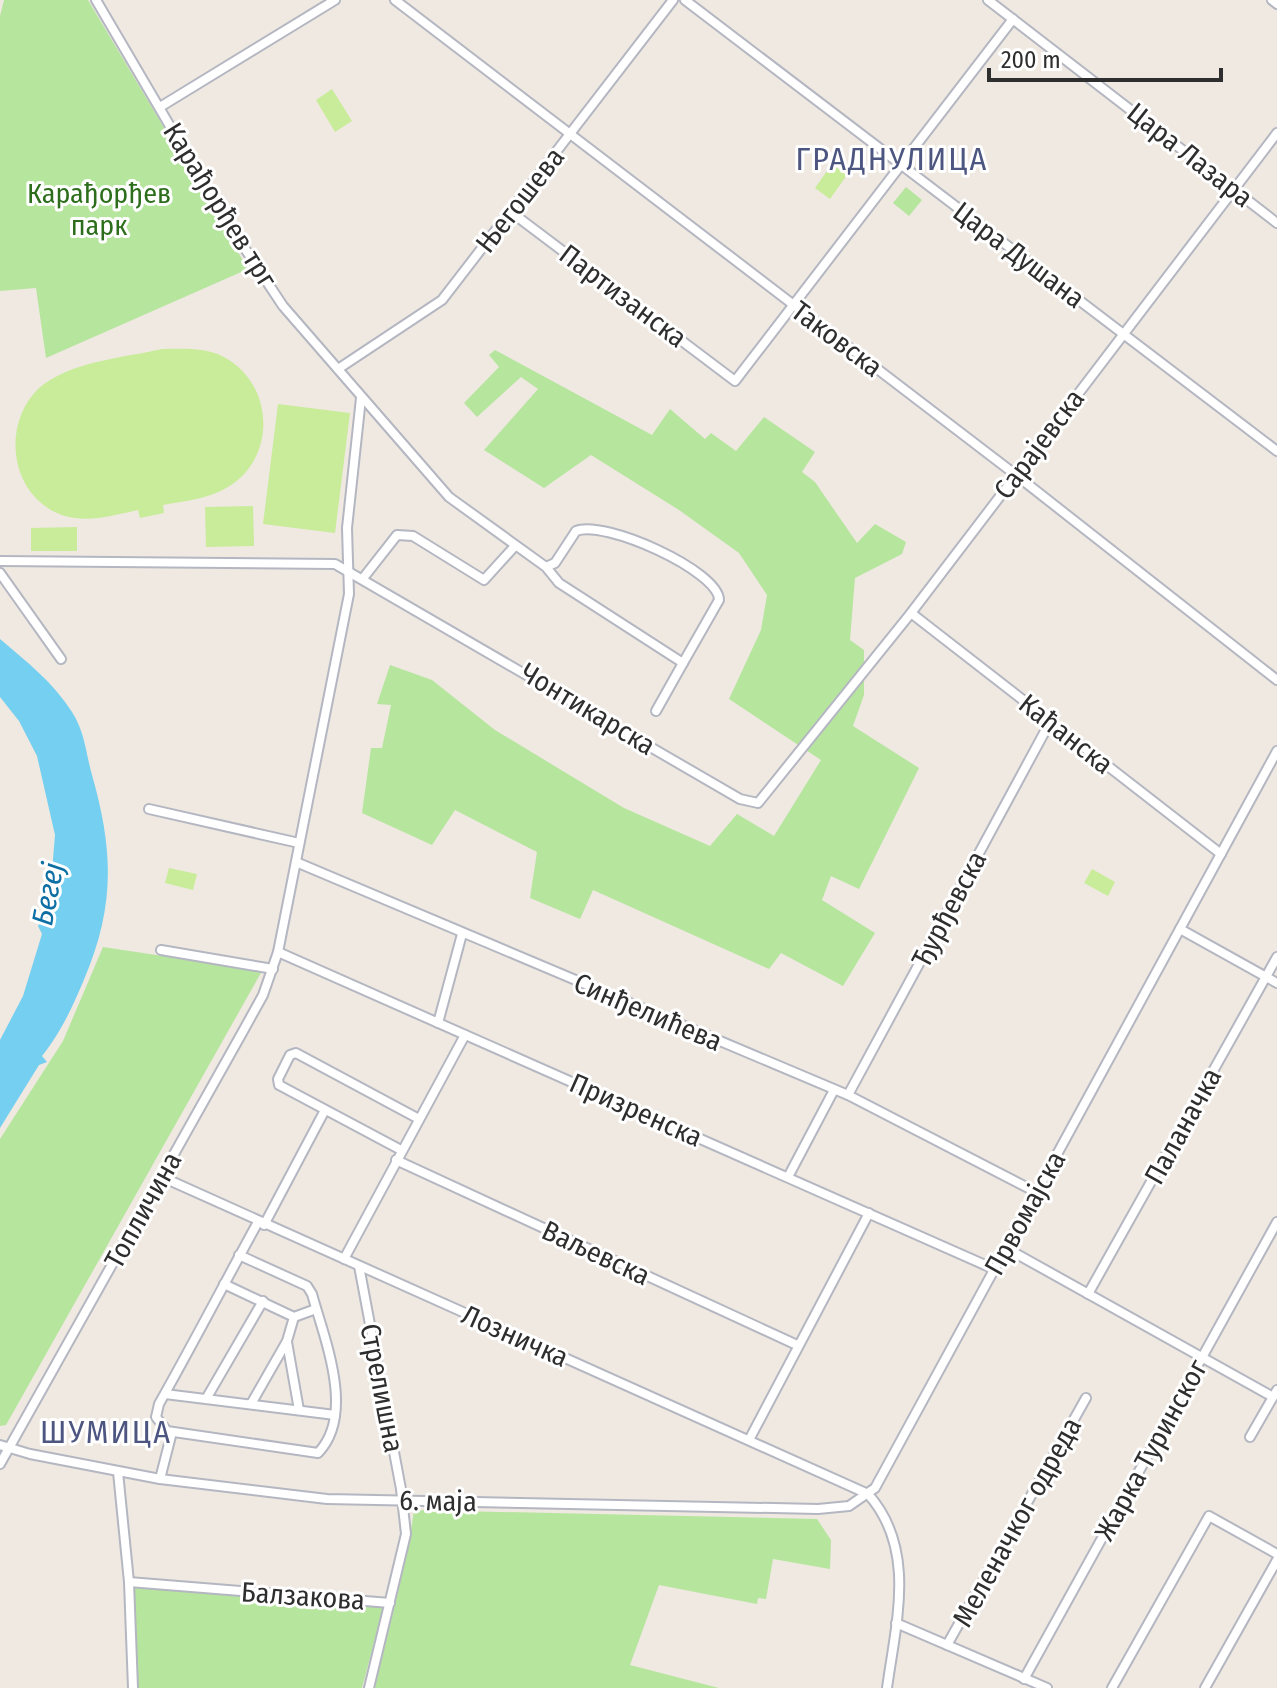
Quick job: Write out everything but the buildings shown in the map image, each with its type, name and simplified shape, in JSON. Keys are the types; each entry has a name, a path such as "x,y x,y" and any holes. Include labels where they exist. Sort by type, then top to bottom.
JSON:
{"street":[{"name":"Карађорђев трг","path":"96,0 249,258 283,306 361,398 449,497 514,547 546,567 559,583 683,663"},
{"path":"160,107 335,0"},
{"name":"Таковска","path":"395,0 1016,475 1277,680"},
{"name":"Његошева","path":"338,369 442,300 673,0"},
{"name":"Цара Душана","path":"685,0 1277,451"},
{"name":"Цара Лазара","path":"988,0 1277,223"},
{"path":"1272,0 1277,4"},
{"path":"793,305 1013,19"},
{"name":"Сарајевска","path":"799,755 1277,133"},
{"name":"Партизанска","path":"511,212 735,381 793,305"},
{"path":"349,570 347,528 361,398"},
{"path":"546,567 555,563 576,531 592,529 639,539 713,583 719,593 717,606 656,711"},
{"path":"0,561 322,562 364,577 397,535 403,533 484,580 514,547"},
{"name":"Топличина","path":"0,1464 4,1447 162,1177 263,995 278,952 349,594 349,570"},
{"path":"0,573 61,659"},
{"name":"Чонтикарска","path":"364,577 748,803 762,800 799,755"},
{"name":"Каћанска","path":"911,613 1221,854"},
{"name":"Ђурђевска","path":"848,1095 1050,722"},
{"name":"Првомајска","path":"868,1494 1277,751"},
{"path":"149,809 299,843"},
{"name":"Синђелићева","path":"296,862 848,1095 1036,1192"},
{"path":"1180,929 1277,983"},
{"path":"438,1023 462,934"},
{"path":"161,950 273,969"},
{"name":"Призренска","path":"278,952 994,1269"},
{"name":"Паланачка","path":"1088,1294 1277,957"},
{"path":"344,1259 465,1035"},
{"path":"401,1150 279,1085 278,1079 290,1055 296,1053 419,1119"},
{"path":"788,1177 834,1090"},
{"path":"239,1255 307,1286 316,1309 335,1393 335,1415 327,1441 314,1454 172,1432 164,1429 156,1417 165,1394 239,1255 261,1223 325,1110"},
{"name":"Ваљевска","path":"396,1160 797,1345"},
{"name":"Лозничка","path":"162,1177 868,1494"},
{"path":"749,1440 869,1213"},
{"name":"Жарка Туринског","path":"1024,1679 1277,1222"},
{"path":"1006,1248 1202,1358 1275,1394 1250,1437"},
{"name":"Стрелишна","path":"359,1266 403,1501 404,1547 390,1603"},
{"path":"224,1284 294,1317 316,1309"},
{"path":"206,1399 263,1301"},
{"path":"251,1404 287,1341 294,1317"},
{"path":"287,1341 299,1410"},
{"path":"165,1394 335,1415"},
{"name":"Меленачког одреда","path":"947,1645 1086,1398"},
{"path":"160,1479 172,1432"},
{"name":"6. маја","path":"4,1447 160,1479 327,1499 818,1509 843,1508 868,1494"},
{"path":"118,1472 129,1582 133,1688"},
{"path":"868,1494 882,1510 896,1539 900,1569 887,1688"},
{"path":"1112,1688 1209,1516 1277,1557 1205,1688"},
{"name":"Балзакова","path":"129,1582 390,1603 369,1688"},
{"path":"896,1623 1047,1688"}],"green space":[{"name":"Карађорђев парк","path":"4,0 88,0 248,269 46,358 36,288 0,291 0,16"},
{"path":"332,89 352,121 335,132 316,100"},
{"path":"832,164 847,175 830,199 815,188"},
{"path":"906,187 922,200 909,216 893,203"},
{"path":"162,349 215,353 239,368 252,383 260,401 262,439 255,458 244,474 221,491 163,505 164,513 140,518 138,510 83,519 65,516 46,507 32,494 22,478 17,460 19,421 27,403 39,388 66,372"},
{"path":"495,350 652,435 670,409 705,439 711,433 736,451 764,417 815,452 802,472 815,482 857,543 875,524 906,542 902,554 855,578 850,640 864,650 864,695 853,726 919,768 859,889 831,876 822,900 875,933 843,986 781,953 769,969 593,890 580,919 530,898 537,852 455,810 432,845 362,813 371,748 382,748 391,705 377,704 390,665 432,680 495,730 624,808 710,846 737,814 774,836 821,760 729,699 761,630 767,595 739,553 679,510 591,455 544,488 484,450 538,389 521,377 477,417 464,403 499,367 489,355"},
{"path":"278,404 350,413 335,533 263,524"},
{"path":"253,506 254,546 206,547 205,507"},
{"path":"77,527 77,551 31,551 31,528"},
{"path":"169,868 197,874 193,890 165,883"},
{"path":"1092,869 1115,882 1108,896 1084,883"},
{"path":"103,947 262,971 6,1425 0,1426 0,1139 63,1041"},
{"path":"414,1510 817,1519 831,1540 830,1569 773,1559 766,1599 758,1598 757,1604 659,1585 630,1665 719,1688 375,1688 402,1577"},
{"path":"138,1585 384,1605 362,1688 135,1688 132,1591"}],"water":[{"path":"0,639 48,682 65,701 76,720 99,803 108,880 101,929 79,992 42,1056 47,1062 39,1065 0,1128 0,1040 23,996 42,934 38,926 49,907 55,835 37,756 19,721 0,697"}],"district":[{"name":"ГРАДНУЛИЦА","path":"892,159"},
{"name":"ШУМИЦА","path":"106,1432"}],"water label":[{"name":"Бегеј","path":"48,894"}]}
